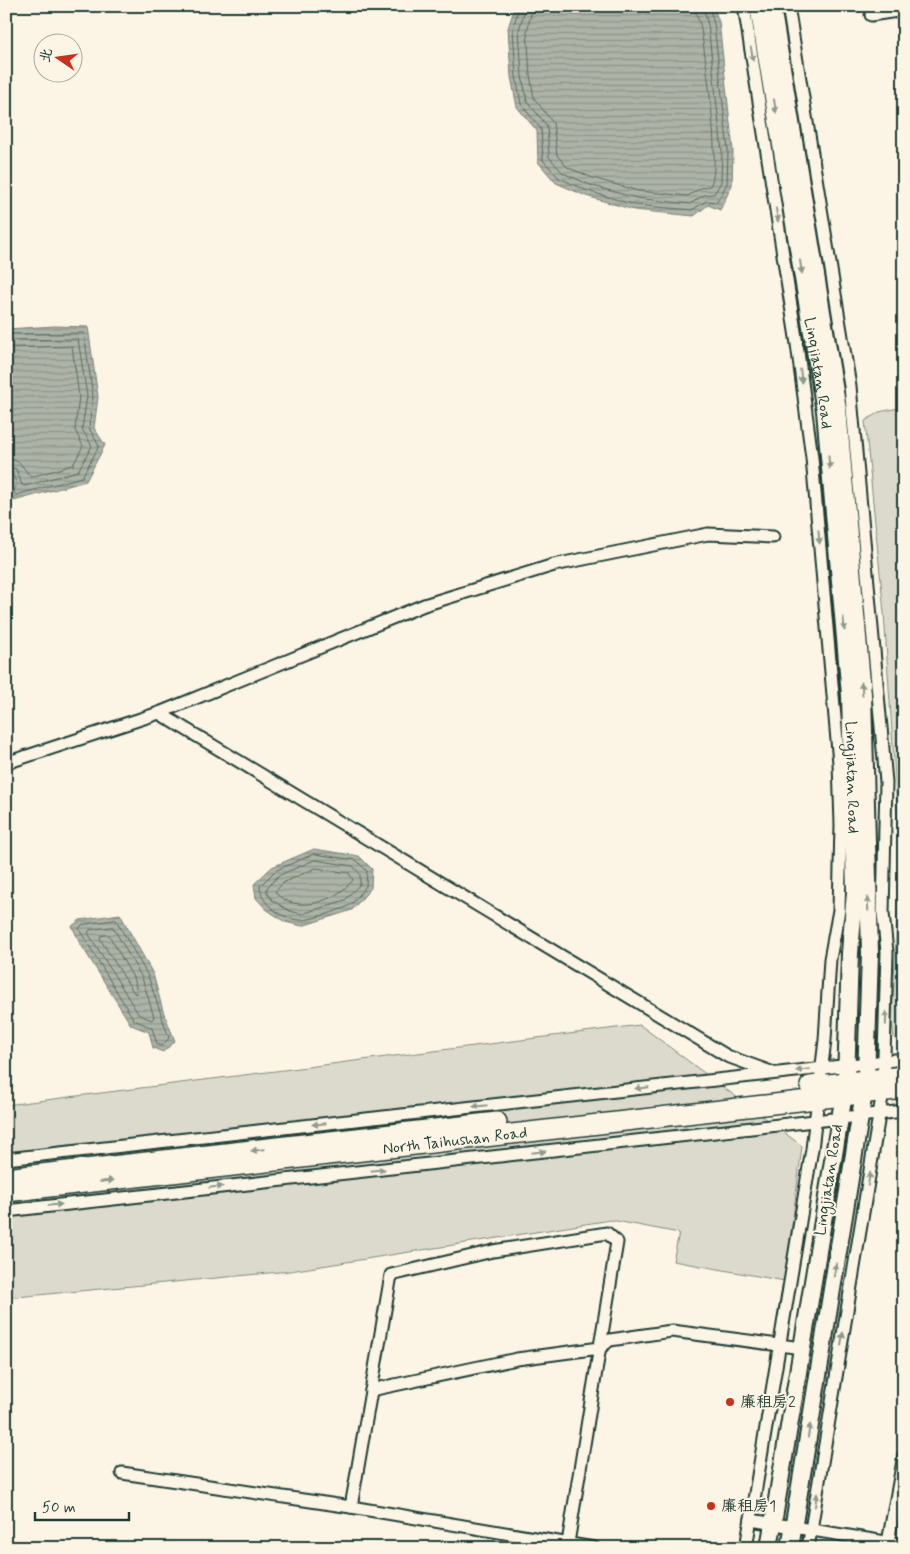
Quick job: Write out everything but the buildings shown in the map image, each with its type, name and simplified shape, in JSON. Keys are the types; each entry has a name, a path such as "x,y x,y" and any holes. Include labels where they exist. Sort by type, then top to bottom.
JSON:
{"main road":[{"name":"Lingjiatan Road","path":"758,6 825,412 850,695 855,892 845,1081 769,1548"},
{"name":"Lingjiatan Road","path":"772,6 838,410 863,694 874,1078 860,1116 790,1548"},
{"name":"North Taihushan Road","path":"6,1178 845,1081 904,1076"},
{"name":"North Taihushan Road","path":"874,1078 904,1089"},
{"name":"North Taihushan Road","path":"6,1192 820,1084"}],"street":[{"path":"744,6 801,372 812,458 839,763 841,824 839,910 830,958 816,1122 746,1548"},
{"path":"788,6 850,386 877,661 886,782 883,914 887,952 874,1078 879,1114 808,1548"},
{"path":"871,15 904,10"},
{"path":"6,763 159,713 424,604 554,566 708,534 773,537"},
{"path":"159,713 727,1056 775,1073 820,1084 874,1078 904,1058"},
{"path":"6,1159 775,1073"},
{"path":"6,1211 904,1111"},
{"path":"351,1507 391,1275 493,1251 607,1233 617,1242 568,1543"},
{"path":"371,1390 517,1359 600,1348 610,1340 672,1331 802,1348"},
{"path":"888,1545 904,1455"},
{"path":"122,1473 351,1507 594,1548"},
{"path":"751,1520 888,1545 904,1545"}],"shaded area":[{"path":"904,407 904,1045 894,1038 892,1022 900,852 884,613 865,421 879,412"},
{"path":"640,1025 802,1146 785,1281 673,1261 679,1233 611,1220 290,1271 6,1298 6,1105"}],"water":[{"path":"515,6 713,6 719,22 733,150 732,185 720,210 708,205 694,216 634,210 586,196 556,183 538,162 537,131 517,107 511,77 508,28"},
{"path":"55,326 88,327 98,397 94,428 105,445 86,481 14,501 7,498 11,483 6,472 6,329"},
{"path":"314,849 359,856 372,869 371,888 352,910 302,926 285,922 266,909 256,898 254,884 272,867"},
{"path":"120,914 153,974 163,1011 175,1041 163,1052 153,1048 149,1032 131,1025 80,943 72,926 80,920"}],"place":[{"name":"廉租房2","path":"730,1402"},
{"name":"廉租房1","path":"711,1506"}]}
